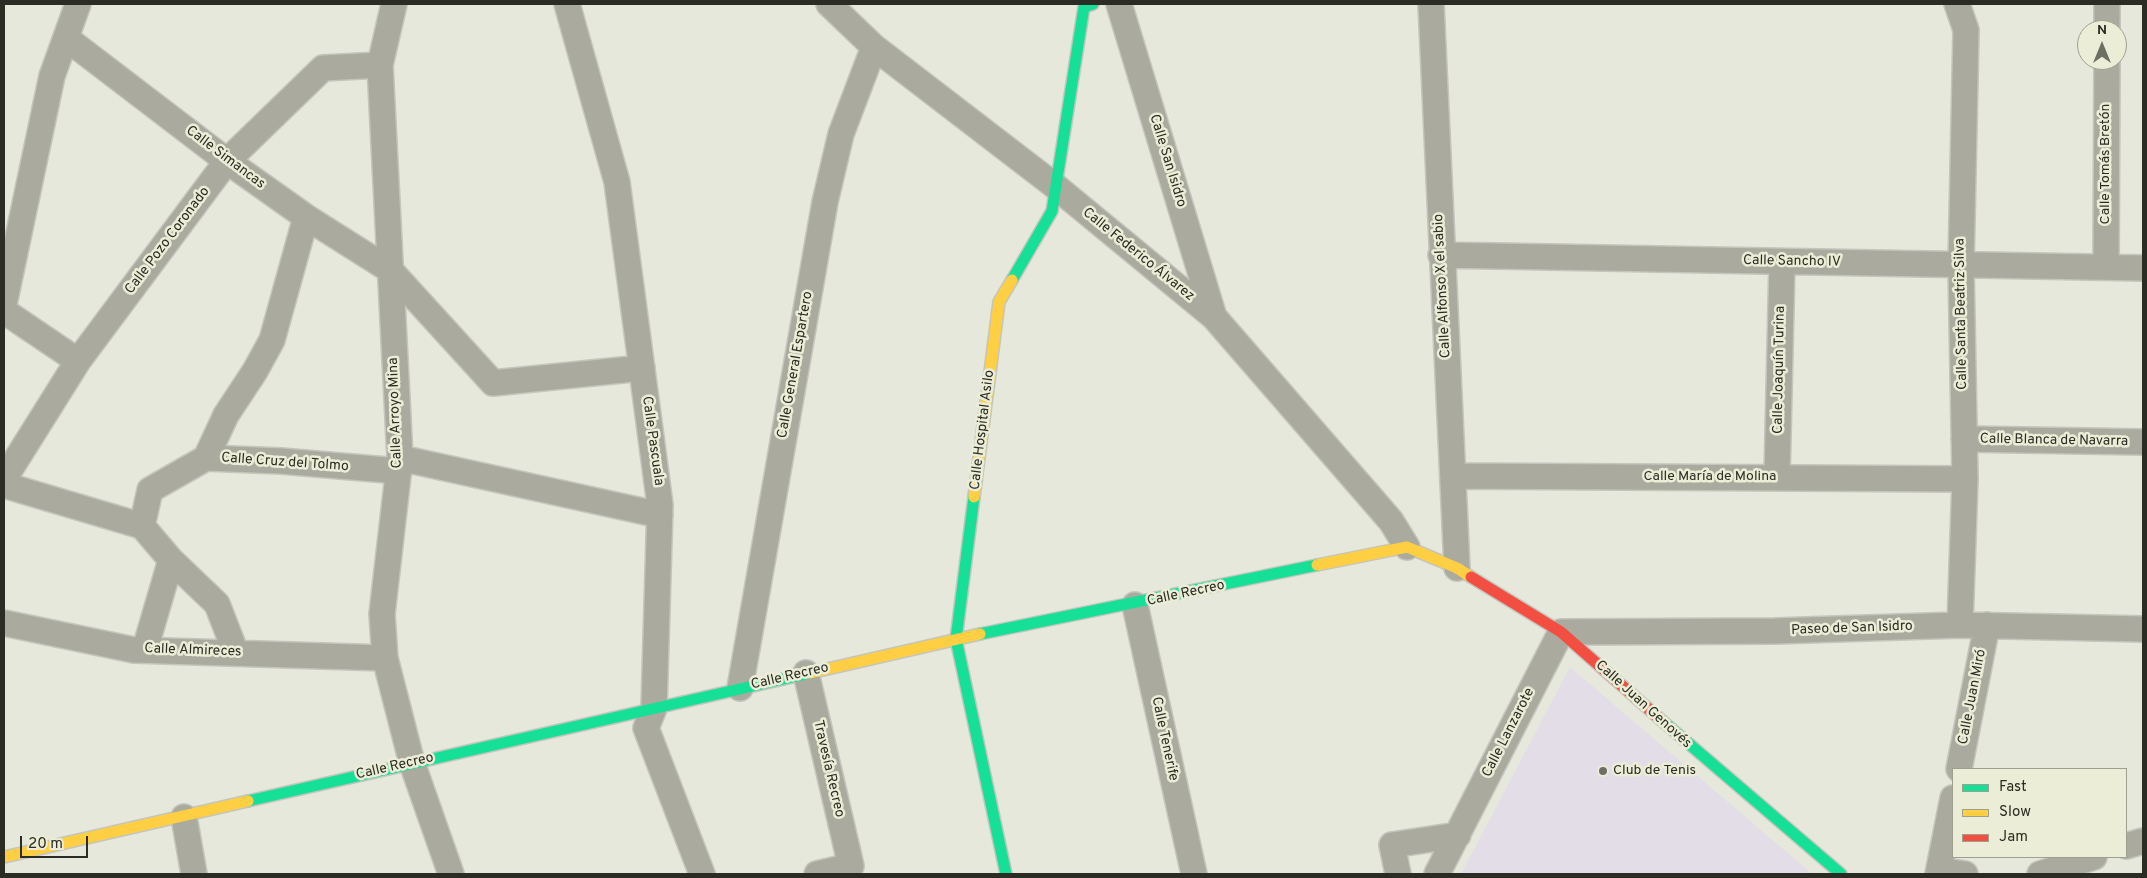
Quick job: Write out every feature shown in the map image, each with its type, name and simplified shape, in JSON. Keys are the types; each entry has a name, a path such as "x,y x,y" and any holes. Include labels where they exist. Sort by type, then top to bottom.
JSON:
{"street":[{"path":"4,304 8,266 52,76 78,4"},
{"name":"Calle Arroyo Mina","path":"394,4 380,65 399,464 382,614 385,658 412,763 450,874"},
{"name":"Calle Pascuala","path":"567,4 617,182 660,505 654,708 646,728 702,874"},
{"name":"Calle Federico Álvarez","path":"830,4 874,47 1055,186 1214,317 1391,521 1407,547"},
{"name":"Calle Hospital Asilo","path":"1006,874 956,639 999,302 1052,211 1084,7 1093,4"},
{"name":"Calle San Isidro","path":"1119,4 1214,317"},
{"name":"Calle Alfonso X el sabio","path":"1431,4 1441,255 1454,476 1457,568"},
{"name":"Calle Santa Beatriz Silva","path":"1957,4 1966,30 1961,266 1965,479 1960,625"},
{"path":"2107,4 2107,20"},
{"name":"Calle Simancas","path":"66,38 227,161 306,217 390,270 492,383 642,368"},
{"name":"Calle General Espartero","path":"740,688 825,202 841,134 874,47"},
{"name":"Calle Pozo Coronado","path":"4,479 78,362 227,161 323,68 380,65"},
{"name":"Calle Tomás Bretón","path":"2106,267 2107,70"},
{"path":"206,458 226,415 256,371 272,340 306,217"},
{"name":"Calle Sancho IV","path":"1441,255 2143,268"},
{"name":"Calle Joaquín Turina","path":"1777,478 1782,262"},
{"path":"4,310 78,362"},
{"name":"Calle Blanca de Navarra","path":"1964,439 2143,442"},
{"name":"Calle Cruz del Tolmo","path":"142,526 150,490 206,458 399,464 660,515"},
{"name":"Calle María de Molina","path":"1454,476 1965,479"},
{"path":"4,485 142,526 171,560 217,604 236,653"},
{"path":"1407,547 1457,568 1561,632"},
{"name":"Calle Recreo","path":"4,857 956,639 1134,605 1407,547"},
{"path":"146,649 171,560"},
{"name":"Calle Tenerife","path":"1134,605 1194,874"},
{"name":"Calle Almireces","path":"4,623 134,650 385,658"},
{"name":"Paseo de San Isidro","path":"1561,632 1775,631 1960,625 2143,629"},
{"name":"Calle Juan Miró","path":"1959,768 1987,625"},
{"name":"Calle Lanzarote","path":"1437,874 1561,632"},
{"name":"Calle Juan Genovés","path":"1561,632 1718,771 1841,874"},
{"name":"Travesía Recreo","path":"806,673 853,870 817,874"},
{"path":"1952,803 1939,874 1952,872 1965,874"},
{"path":"184,817 194,874"},
{"path":"1398,874 1392,845 1458,835"},
{"path":"2127,846 2143,841"},
{"path":"2040,874 2091,858"}],"shaded area":[{"name":"Club de Tenis","path":"1570,667 1812,874 1461,874"}],"traffic: fast":[{"path":"1012,280 1052,211 1084,7 1093,4"},
{"path":"974,497 956,639 1006,874"},
{"path":"980,634 1317,565"},
{"path":"248,801 810,673"},
{"path":"1660,719 1841,874"}],"traffic: slow":[{"path":"974,497 999,302 1012,280"},
{"path":"1317,565 1407,547 1457,568 1471,577"},
{"path":"810,673 980,634"},
{"path":"4,857 248,801"}],"traffic: jam":[{"path":"1471,577 1561,632 1660,719"}],"place":[{"name":"Club de Tenis","path":"1603,771"}]}
